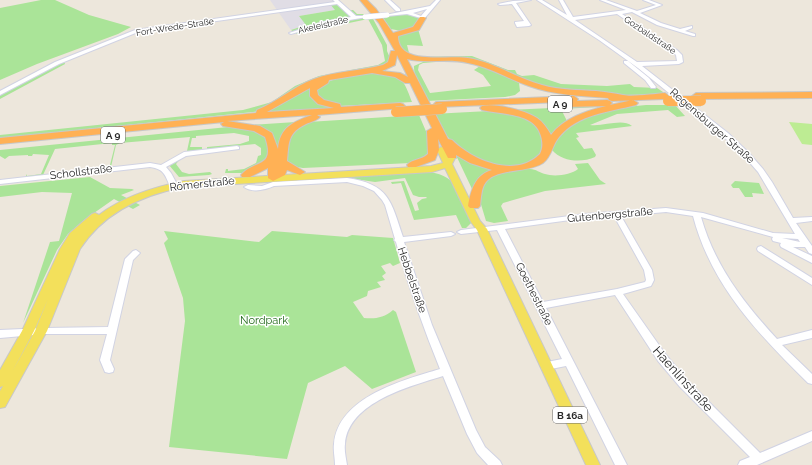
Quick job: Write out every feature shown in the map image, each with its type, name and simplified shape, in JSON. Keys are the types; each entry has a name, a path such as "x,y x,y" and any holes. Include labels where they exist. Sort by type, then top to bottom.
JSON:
{"highway":[{"name":"B 16a","path":"359,0 376,20 397,53 434,130 453,162"},
{"name":"B 16a","path":"363,0 377,14 388,30 394,41 397,53"},
{"path":"394,41 394,35 416,28 422,18"},
{"path":"388,30 400,32"},
{"name":"A 9","path":"223,121 266,110 284,101 305,86 319,80 386,67 392,63 397,53 412,58 456,58 468,60 480,63 532,84 561,92 619,96 638,99"},
{"name":"A 9","path":"358,73 392,74 409,77 413,64 428,59"},
{"name":"A 9","path":"336,77 315,87 313,92 314,96 321,102 330,105 365,108 399,108"},
{"name":"A 9","path":"440,106 515,97 524,89 523,86 513,77"},
{"name":"A 9","path":"488,101 619,96"},
{"name":"A 9","path":"0,141 188,122 399,108 638,99 812,96"},
{"name":"A 9","path":"698,98 812,100"},
{"name":"A 9","path":"479,108 638,99"},
{"name":"A 9","path":"474,206 478,187 484,179 491,174 532,165 539,161 544,156 548,145 560,130 580,116 638,99"},
{"name":"A 9","path":"440,106 479,108 513,112 536,121 545,132 548,145"},
{"name":"A 9","path":"0,147 223,121 365,108"},
{"name":"A 9","path":"188,122 315,117 399,108"},
{"name":"A 9","path":"277,174 284,138 287,131 296,124 315,117"},
{"name":"A 9","path":"223,121 253,127 266,132 272,140 277,174"},
{"name":"B 16a","path":"434,130 441,150"},
{"name":"A 9","path":"434,130 456,150 471,159 489,165 514,168"},
{"path":"414,168 434,154 434,130"},
{"path":"246,175 264,166 274,154"},
{"path":"277,174 287,166 300,172"}],"main road":[{"name":"B 16a","path":"441,150 453,162 481,222 482,230"},
{"name":"Römerstraße","path":"300,172 436,168 453,162"},
{"name":"B 16a","path":"453,162 455,180 482,230"},
{"name":"Römerstraße","path":"0,403 75,249 84,235 100,219 120,206 173,184 202,177 414,168"},
{"path":"414,168 439,172 455,180"},
{"name":"Römerstraße","path":"173,184 277,174"},
{"name":"Goethestraße","path":"482,230 593,465"},
{"name":"Römerstraße","path":"0,382 34,331"}],"street":[{"path":"387,0 398,10"},
{"path":"406,13 422,18 430,7 438,0"},
{"path":"500,4 529,0"},
{"name":"Regensburger Straße","path":"539,0 571,19 637,64 663,84 750,159 760,170 800,237 809,248"},
{"path":"561,0 571,16 571,19 635,12 660,6 646,0"},
{"path":"602,0 635,12 659,24 693,35"},
{"name":"Akeleistraße","path":"336,1 355,18"},
{"name":"Fort-Wrede-Straße","path":"0,93 58,63 137,31 336,1"},
{"path":"513,2 527,22"},
{"name":"Akeleistraße","path":"291,33 355,18 406,13 430,7"},
{"name":"Gozbaldstraße","path":"618,13 675,51 680,58 680,62 677,63 637,64"},
{"path":"680,31 690,27"},
{"name":"Regensburger Straße","path":"624,55 618,56 647,79 653,87"},
{"path":"173,184 167,171 162,167 184,154 237,148"},
{"name":"Schollstraße","path":"0,182 141,165 162,167"},
{"name":"Hebbelstraße","path":"248,187 263,188 277,174 359,181 369,184 378,190 389,204 398,240 427,325 471,431 482,450 496,465"},
{"name":"Gutenbergstraße","path":"461,232 652,210 696,214 718,218 757,231 787,237 800,237"},
{"path":"540,306 617,292 648,284 650,280 648,270 616,213"},
{"path":"696,214 698,227 705,245 721,274 746,309 775,343 812,380"},
{"path":"791,222 812,219"},
{"name":"Goethestraße","path":"500,227 621,465"},
{"name":"Gutenbergstraße","path":"757,231 771,238 809,248"},
{"path":"398,240 450,234"},
{"path":"771,238 812,260"},
{"path":"761,249 812,282"},
{"path":"109,369 105,360 112,330 129,259 136,254"},
{"name":"Haenlinstraße","path":"617,292 662,358 684,384 759,459"},
{"path":"0,334 34,331 112,330"},
{"path":"775,343 812,334"},
{"path":"546,366 568,362"},
{"path":"341,465 339,443 348,419 362,404 384,393 447,371"},
{"path":"744,465 812,436"}],"shaded area":[{"path":"270,0 333,0 337,4 335,10 299,16 307,25 291,30"}],"green space":[{"path":"41,0 55,0 89,15 131,27 118,34 37,64 0,80 0,8"},
{"path":"330,4 337,4 345,11 353,10 357,14 363,14 367,18 372,17 387,45 387,51 390,58 387,65 335,75 259,111 0,138 0,135 243,110 272,102 295,86 319,76 378,65 385,61 382,45 368,19 297,34 291,30 306,25 299,16 335,10"},
{"path":"405,14 415,16 419,19 414,27 401,31 391,29 382,16"},
{"path":"418,29 423,46 407,45 409,53 417,57 472,56 508,70 515,70 517,74 522,76 534,75 561,84 607,86 630,84 634,87 657,88 663,92 663,94 601,95 554,90 539,86 471,59 416,58 404,53 396,36"},
{"path":"445,60 472,62 519,83 520,91 515,95 505,97 426,101 424,92 414,70 414,66 423,62","holes":["448,61 466,62 480,66 474,70 483,75 491,86 430,93 418,70 419,65 423,63"]},
{"path":"64,61 65,64 0,99 0,94"},
{"path":"362,74 389,74 398,78 405,86 412,102 339,106 318,98 316,89 326,82 338,78"},
{"path":"313,83 311,93 335,108 261,113 280,105"},
{"path":"616,105 599,109 598,107 561,109 568,123 549,138 544,126 507,110"},
{"path":"675,105 685,116 677,117 668,110 617,114 590,125 623,123 632,126 576,133 579,137 576,138 584,149 592,148 596,155 595,157 578,161 561,157 552,150 554,139 584,117 626,107"},
{"path":"489,111 513,113 537,124 544,141 542,150 537,157 520,165 510,166 491,165 483,162 452,142 432,114"},
{"path":"419,115 431,143 429,156 411,163 303,168 286,162 287,145 292,129 308,122"},
{"path":"296,122 285,129 278,152 273,137 252,125"},
{"path":"789,122 812,124 812,145 802,144"},
{"path":"228,127 252,129 269,138 268,159 251,171 243,173 225,173 226,169 228,169 228,171 244,169 256,163 258,156 261,155 261,148 255,144 207,149 207,147 240,144 249,141 249,136 234,133 196,136 196,138 192,138 190,147 202,147 202,150 187,151 190,137 120,143 116,145 111,167 106,168 107,165 110,165 115,145 112,145 112,143 55,149 43,175 26,177 26,174 27,176 41,174 49,155 33,154 32,156 9,156 5,159 0,156 0,150"},
{"path":"454,151 499,168 473,191"},
{"path":"181,158 176,164 182,172 189,174 210,172 212,174 179,177 169,165"},
{"path":"588,163 600,180 606,184 545,191 503,203 501,206 508,221 494,223 486,221 480,201 481,185 492,177 510,170 524,169 530,169 549,175 562,175 571,173 578,169 575,164"},
{"path":"423,172 435,173 444,176 456,186 472,222 466,228 462,228 456,215 414,220 401,183 392,184 391,182 404,181 415,211 419,210 417,203 422,199 427,198 413,195 405,178 375,182 339,178 278,182 280,180"},
{"path":"90,177 110,188 134,190 121,195 140,205 133,209 114,199 84,220 68,234 57,250 23,323 50,242 59,241 72,193 42,192 0,197 0,186"},
{"path":"735,181 759,183 764,194 752,193 753,197 745,197 739,188 733,188 731,185"},
{"name":"Nordpark","path":"164,231 259,242 272,231 347,237 352,235 393,238 400,263 393,266 390,263 381,266 386,273 382,276 385,280 377,282 381,287 368,291 367,296 353,302 364,318 379,317 386,315 393,310 396,312 416,372 372,389 345,366 308,383 287,459 169,447 185,321 183,298 164,243 168,239"}]}
